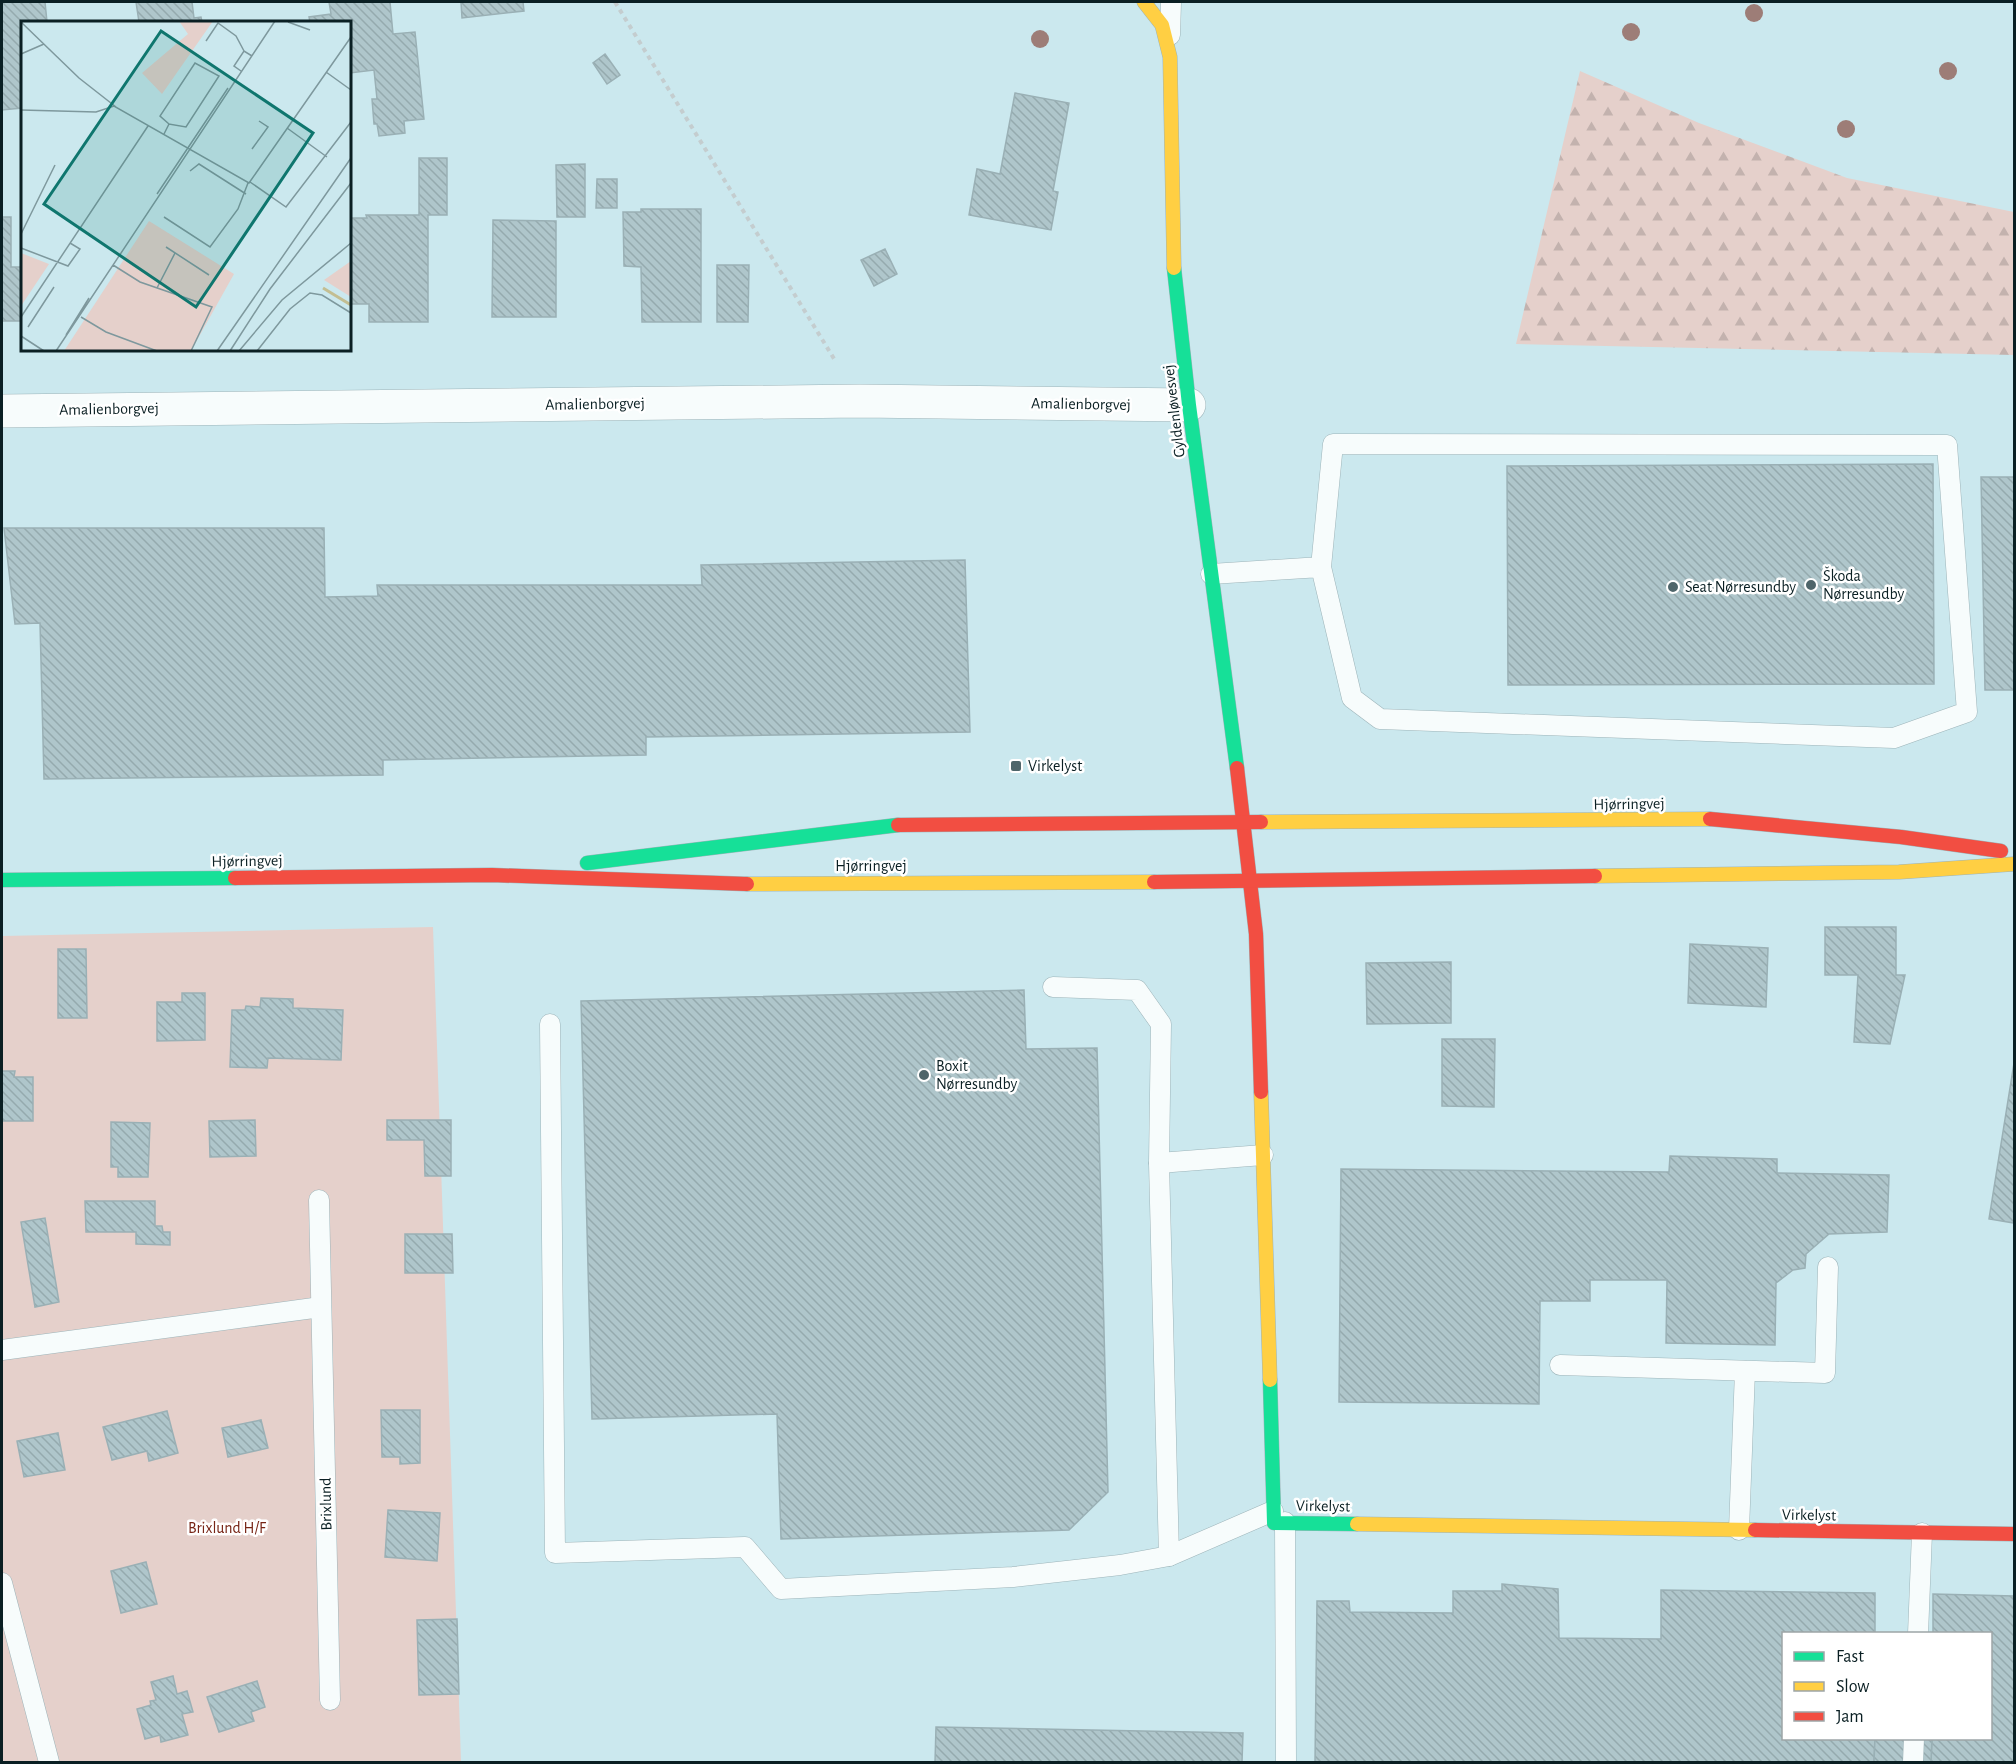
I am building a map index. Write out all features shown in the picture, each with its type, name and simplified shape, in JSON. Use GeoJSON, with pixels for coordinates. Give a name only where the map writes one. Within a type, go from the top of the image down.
{"type":"FeatureCollection","features":[{"type":"Feature","properties":{"kind":"main road","name":"Gyldenløvesvej"},"geometry":{"type":"LineString","coordinates":[[1144,2],[1162,25],[1170,57],[1174,266],[1189,405],[1243,821]]}},
{"type":"Feature","properties":{"kind":"main road","name":"Hjørringvej"},"geometry":{"type":"LineString","coordinates":[[492,875],[888,825],[1708,819],[1901,837],[2014,853]]}},
{"type":"Feature","properties":{"kind":"main road"},"geometry":{"type":"LineString","coordinates":[[1243,821],[1250,881]]}},
{"type":"Feature","properties":{"kind":"main road","name":"Hjørringvej"},"geometry":{"type":"LineString","coordinates":[[2,880],[492,875],[712,884],[1250,881],[1887,872],[2014,864]]}},
{"type":"Feature","properties":{"kind":"main road","name":"Virkelyst"},"geometry":{"type":"LineString","coordinates":[[1250,881],[1256,934],[1279,1516],[1739,1530],[2014,1534]]}},
{"type":"Feature","properties":{"kind":"street","name":"Amalienborgvej"},"geometry":{"type":"LineString","coordinates":[[2,411],[860,401],[1189,405]]}},
{"type":"Feature","properties":{"kind":"lane"},"geometry":{"type":"LineString","coordinates":[[1170,57],[1171,2]]}},
{"type":"Feature","properties":{"kind":"lane"},"geometry":{"type":"LineString","coordinates":[[1333,444],[1947,445],[1967,712],[1894,738],[1380,718],[1352,698],[1321,567],[1333,444]]}},
{"type":"Feature","properties":{"kind":"lane"},"geometry":{"type":"LineString","coordinates":[[1211,574],[1321,567]]}},
{"type":"Feature","properties":{"kind":"lane"},"geometry":{"type":"LineString","coordinates":[[1053,987],[1137,990],[1161,1024],[1159,1162],[1169,1556]]}},
{"type":"Feature","properties":{"kind":"lane"},"geometry":{"type":"LineString","coordinates":[[550,1024],[555,1553],[745,1547],[781,1589],[1013,1577],[1120,1565],[1169,1556],[1279,1516],[1286,1762]]}},
{"type":"Feature","properties":{"kind":"lane"},"geometry":{"type":"LineString","coordinates":[[1159,1162],[1263,1155]]}},
{"type":"Feature","properties":{"kind":"lane","name":"Brixlund"},"geometry":{"type":"LineString","coordinates":[[319,1200],[330,1700]]}},
{"type":"Feature","properties":{"kind":"lane"},"geometry":{"type":"LineString","coordinates":[[1560,1365],[1826,1373],[1828,1267]]}},
{"type":"Feature","properties":{"kind":"lane"},"geometry":{"type":"LineString","coordinates":[[2,1350],[321,1307]]}},
{"type":"Feature","properties":{"kind":"lane"},"geometry":{"type":"LineString","coordinates":[[1739,1530],[1745,1371]]}},
{"type":"Feature","properties":{"kind":"lane"},"geometry":{"type":"LineString","coordinates":[[1918,1632],[1922,1533]]}},
{"type":"Feature","properties":{"kind":"lane"},"geometry":{"type":"LineString","coordinates":[[2,1583],[49,1762]]}},
{"type":"Feature","properties":{"kind":"lane"},"geometry":{"type":"LineString","coordinates":[[1913,1762],[1914,1740]]}},
{"type":"Feature","properties":{"kind":"path"},"geometry":{"type":"LineString","coordinates":[[615,2],[860,401]]}},
{"type":"Feature","properties":{"kind":"green space"},"geometry":{"type":"Polygon","coordinates":[[[1580,71],[1699,123],[1847,178],[2014,212],[2014,355],[1516,344],[1580,71]]]}},
{"type":"Feature","properties":{"kind":"green space","name":"Brixlund H/F"},"geometry":{"type":"Polygon","coordinates":[[[433,927],[461,1762],[2,1762],[2,936],[433,927]]]}},
{"type":"Feature","properties":{"kind":"building"},"geometry":{"type":"Polygon","coordinates":[[[2,2],[45,2],[47,21],[21,21],[21,108],[2,110],[2,2]]]}},
{"type":"Feature","properties":{"kind":"building"},"geometry":{"type":"Polygon","coordinates":[[[136,2],[192,2],[194,18],[201,17],[202,21],[139,21],[136,2]]]}},
{"type":"Feature","properties":{"kind":"building"},"geometry":{"type":"Polygon","coordinates":[[[329,2],[390,2],[393,34],[415,32],[424,119],[404,121],[405,133],[379,136],[377,124],[374,124],[372,99],[377,99],[374,70],[351,73],[351,21],[310,21],[309,17],[331,14],[329,2]]]}},
{"type":"Feature","properties":{"kind":"building"},"geometry":{"type":"Polygon","coordinates":[[[461,2],[523,2],[524,11],[462,18],[461,2]]]}},
{"type":"Feature","properties":{"kind":"building"},"geometry":{"type":"Polygon","coordinates":[[[605,54],[620,75],[607,84],[593,63],[605,54]]]}},
{"type":"Feature","properties":{"kind":"building"},"geometry":{"type":"Polygon","coordinates":[[[1015,93],[1069,103],[1053,191],[1058,192],[1051,230],[969,215],[977,169],[1000,174],[1015,93]]]}},
{"type":"Feature","properties":{"kind":"building"},"geometry":{"type":"Polygon","coordinates":[[[419,158],[447,158],[447,215],[428,215],[428,322],[369,322],[369,304],[351,304],[351,218],[367,218],[366,215],[419,215],[419,158]]]}},
{"type":"Feature","properties":{"kind":"building"},"geometry":{"type":"Polygon","coordinates":[[[585,164],[585,217],[557,217],[556,165],[585,164]]]}},
{"type":"Feature","properties":{"kind":"building"},"geometry":{"type":"Polygon","coordinates":[[[597,179],[617,179],[617,208],[596,208],[597,179]]]}},
{"type":"Feature","properties":{"kind":"building"},"geometry":{"type":"Polygon","coordinates":[[[641,209],[701,209],[701,322],[642,322],[641,267],[624,266],[623,212],[641,212],[641,209]]]}},
{"type":"Feature","properties":{"kind":"building"},"geometry":{"type":"Polygon","coordinates":[[[2,217],[11,217],[11,267],[21,267],[21,321],[2,321],[2,217]]]}},
{"type":"Feature","properties":{"kind":"building"},"geometry":{"type":"Polygon","coordinates":[[[493,220],[556,221],[556,317],[492,317],[493,220]]]}},
{"type":"Feature","properties":{"kind":"building"},"geometry":{"type":"Polygon","coordinates":[[[885,249],[897,274],[874,286],[861,260],[885,249]]]}},
{"type":"Feature","properties":{"kind":"building"},"geometry":{"type":"Polygon","coordinates":[[[717,265],[749,265],[748,322],[717,322],[717,265]]]}},
{"type":"Feature","properties":{"kind":"building"},"geometry":{"type":"Polygon","coordinates":[[[1933,464],[1934,684],[1508,685],[1507,466],[1933,464]]]}},
{"type":"Feature","properties":{"kind":"building"},"geometry":{"type":"Polygon","coordinates":[[[1981,477],[2014,477],[2014,690],[1985,690],[1981,477]]]}},
{"type":"Feature","properties":{"kind":"building"},"geometry":{"type":"Polygon","coordinates":[[[4,528],[324,528],[325,597],[378,596],[377,585],[702,585],[701,565],[965,560],[970,732],[646,737],[646,755],[383,760],[383,775],[44,779],[40,623],[15,624],[4,528]]]}},
{"type":"Feature","properties":{"kind":"building"},"geometry":{"type":"Polygon","coordinates":[[[1825,927],[1896,927],[1896,975],[1905,975],[1890,1044],[1854,1042],[1858,975],[1825,975],[1825,927]]]}},
{"type":"Feature","properties":{"kind":"building"},"geometry":{"type":"Polygon","coordinates":[[[1690,944],[1768,948],[1766,1007],[1688,1003],[1690,944]]]}},
{"type":"Feature","properties":{"kind":"building"},"geometry":{"type":"Polygon","coordinates":[[[58,949],[86,949],[87,1018],[58,1018],[58,949]]]}},
{"type":"Feature","properties":{"kind":"building"},"geometry":{"type":"Polygon","coordinates":[[[1451,962],[1451,1023],[1367,1024],[1366,963],[1451,962]]]}},
{"type":"Feature","properties":{"kind":"building"},"geometry":{"type":"Polygon","coordinates":[[[1024,990],[1026,1049],[1097,1048],[1108,1492],[1069,1530],[781,1539],[777,1414],[592,1419],[581,1001],[1024,990]]]}},
{"type":"Feature","properties":{"kind":"building"},"geometry":{"type":"Polygon","coordinates":[[[182,993],[205,993],[205,1040],[157,1041],[157,1002],[182,1002],[182,993]]]}},
{"type":"Feature","properties":{"kind":"building"},"geometry":{"type":"Polygon","coordinates":[[[261,998],[293,999],[293,1008],[343,1010],[341,1060],[268,1058],[267,1068],[230,1067],[232,1010],[245,1010],[246,1006],[260,1007],[261,998]]]}},
{"type":"Feature","properties":{"kind":"building"},"geometry":{"type":"Polygon","coordinates":[[[1442,1039],[1495,1039],[1494,1107],[1442,1106],[1442,1039]]]}},
{"type":"Feature","properties":{"kind":"building"},"geometry":{"type":"Polygon","coordinates":[[[2014,1063],[2014,1223],[1989,1219],[2014,1063]]]}},
{"type":"Feature","properties":{"kind":"building"},"geometry":{"type":"Polygon","coordinates":[[[2,1071],[15,1071],[14,1077],[33,1077],[33,1121],[2,1121],[2,1071]]]}},
{"type":"Feature","properties":{"kind":"building"},"geometry":{"type":"Polygon","coordinates":[[[255,1120],[256,1156],[210,1157],[209,1121],[255,1120]]]}},
{"type":"Feature","properties":{"kind":"building"},"geometry":{"type":"Polygon","coordinates":[[[387,1120],[451,1120],[451,1176],[425,1176],[424,1140],[387,1140],[387,1120]]]}},
{"type":"Feature","properties":{"kind":"building"},"geometry":{"type":"Polygon","coordinates":[[[111,1122],[150,1123],[148,1177],[118,1177],[118,1167],[111,1167],[111,1122]]]}},
{"type":"Feature","properties":{"kind":"building"},"geometry":{"type":"Polygon","coordinates":[[[1670,1156],[1777,1159],[1777,1173],[1889,1175],[1887,1232],[1829,1234],[1806,1254],[1805,1268],[1793,1270],[1776,1283],[1775,1345],[1666,1343],[1667,1280],[1590,1280],[1590,1301],[1540,1301],[1539,1404],[1339,1402],[1341,1169],[1669,1172],[1670,1156]]]}},
{"type":"Feature","properties":{"kind":"building"},"geometry":{"type":"Polygon","coordinates":[[[85,1201],[155,1201],[155,1226],[162,1226],[163,1232],[170,1232],[170,1245],[136,1244],[136,1232],[86,1232],[85,1201]]]}},
{"type":"Feature","properties":{"kind":"building"},"geometry":{"type":"Polygon","coordinates":[[[45,1218],[59,1302],[35,1307],[21,1222],[45,1218]]]}},
{"type":"Feature","properties":{"kind":"building"},"geometry":{"type":"Polygon","coordinates":[[[405,1234],[452,1234],[453,1273],[405,1273],[405,1234]]]}},
{"type":"Feature","properties":{"kind":"building"},"geometry":{"type":"Polygon","coordinates":[[[381,1410],[420,1410],[420,1463],[400,1464],[400,1457],[382,1457],[381,1410]]]}},
{"type":"Feature","properties":{"kind":"building"},"geometry":{"type":"Polygon","coordinates":[[[167,1411],[178,1453],[149,1461],[147,1451],[112,1460],[103,1427],[167,1411]]]}},
{"type":"Feature","properties":{"kind":"building"},"geometry":{"type":"Polygon","coordinates":[[[261,1420],[268,1448],[228,1457],[222,1428],[261,1420]]]}},
{"type":"Feature","properties":{"kind":"building"},"geometry":{"type":"Polygon","coordinates":[[[58,1433],[65,1470],[24,1477],[17,1441],[58,1433]]]}},
{"type":"Feature","properties":{"kind":"building"},"geometry":{"type":"Polygon","coordinates":[[[388,1510],[440,1513],[437,1561],[385,1557],[388,1510]]]}},
{"type":"Feature","properties":{"kind":"building"},"geometry":{"type":"Polygon","coordinates":[[[146,1562],[157,1604],[121,1613],[111,1571],[146,1562]]]}},
{"type":"Feature","properties":{"kind":"building"},"geometry":{"type":"Polygon","coordinates":[[[1502,1584],[1558,1589],[1559,1638],[1661,1639],[1661,1590],[1875,1593],[1875,1632],[1782,1632],[1782,1740],[1875,1740],[1874,1762],[1315,1762],[1317,1601],[1349,1601],[1350,1612],[1453,1613],[1453,1591],[1502,1591],[1502,1584]]]}},
{"type":"Feature","properties":{"kind":"building"},"geometry":{"type":"Polygon","coordinates":[[[1933,1594],[2014,1596],[2014,1762],[1931,1762],[1932,1740],[1992,1740],[1992,1632],[1933,1632],[1933,1594]]]}},
{"type":"Feature","properties":{"kind":"building"},"geometry":{"type":"Polygon","coordinates":[[[457,1619],[459,1694],[419,1695],[417,1620],[457,1619]]]}},
{"type":"Feature","properties":{"kind":"building"},"geometry":{"type":"Polygon","coordinates":[[[173,1676],[177,1694],[187,1691],[193,1712],[182,1714],[188,1735],[161,1742],[160,1735],[145,1739],[137,1709],[151,1705],[150,1701],[156,1700],[151,1682],[173,1676]]]}},
{"type":"Feature","properties":{"kind":"building"},"geometry":{"type":"Polygon","coordinates":[[[257,1681],[265,1707],[251,1712],[254,1721],[219,1732],[207,1697],[257,1681]]]}},
{"type":"Feature","properties":{"kind":"building"},"geometry":{"type":"Polygon","coordinates":[[[936,1727],[1243,1733],[1242,1762],[935,1762],[936,1727]]]}},
{"type":"Feature","properties":{"kind":"building"},"geometry":{"type":"Polygon","coordinates":[[[1875,1740],[1932,1740],[1931,1762],[1874,1762],[1875,1740]]]}},
{"type":"Feature","properties":{"kind":"traffic: fast"},"geometry":{"type":"LineString","coordinates":[[1174,268],[1189,405],[1237,768]]}},
{"type":"Feature","properties":{"kind":"traffic: fast"},"geometry":{"type":"LineString","coordinates":[[587,863],[898,825]]}},
{"type":"Feature","properties":{"kind":"traffic: fast"},"geometry":{"type":"LineString","coordinates":[[2,880],[235,878]]}},
{"type":"Feature","properties":{"kind":"traffic: fast"},"geometry":{"type":"LineString","coordinates":[[1270,1380],[1274,1523],[1357,1524]]}},
{"type":"Feature","properties":{"kind":"traffic: slow"},"geometry":{"type":"LineString","coordinates":[[1144,2],[1162,25],[1170,57],[1174,268]]}},
{"type":"Feature","properties":{"kind":"traffic: slow"},"geometry":{"type":"LineString","coordinates":[[1261,822],[1710,819]]}},
{"type":"Feature","properties":{"kind":"traffic: slow"},"geometry":{"type":"LineString","coordinates":[[1595,876],[1899,872],[2014,864]]}},
{"type":"Feature","properties":{"kind":"traffic: slow"},"geometry":{"type":"LineString","coordinates":[[747,884],[1154,882]]}},
{"type":"Feature","properties":{"kind":"traffic: slow"},"geometry":{"type":"LineString","coordinates":[[1261,1092],[1270,1380]]}},
{"type":"Feature","properties":{"kind":"traffic: slow"},"geometry":{"type":"LineString","coordinates":[[1357,1524],[1755,1530]]}},
{"type":"Feature","properties":{"kind":"traffic: jam"},"geometry":{"type":"LineString","coordinates":[[1237,768],[1256,934],[1261,1092]]}},
{"type":"Feature","properties":{"kind":"traffic: jam"},"geometry":{"type":"LineString","coordinates":[[1710,819],[1901,837],[2001,851]]}},
{"type":"Feature","properties":{"kind":"traffic: jam"},"geometry":{"type":"LineString","coordinates":[[898,825],[1261,822]]}},
{"type":"Feature","properties":{"kind":"traffic: jam"},"geometry":{"type":"LineString","coordinates":[[235,878],[492,875],[747,884]]}},
{"type":"Feature","properties":{"kind":"traffic: jam"},"geometry":{"type":"LineString","coordinates":[[1154,882],[1595,876]]}},
{"type":"Feature","properties":{"kind":"traffic: jam"},"geometry":{"type":"LineString","coordinates":[[1755,1530],[2014,1534]]}},
{"type":"Feature","properties":{"kind":"place","name":"Škoda Nørresundby"},"geometry":{"type":"Point","coordinates":[1811,585]}},
{"type":"Feature","properties":{"kind":"place","name":"Seat Nørresundby"},"geometry":{"type":"Point","coordinates":[1673,587]}},
{"type":"Feature","properties":{"kind":"place","name":"Virkelyst"},"geometry":{"type":"Point","coordinates":[1016,766]}},
{"type":"Feature","properties":{"kind":"place","name":"Boxit Nørresundby"},"geometry":{"type":"Point","coordinates":[924,1075]}}]}
